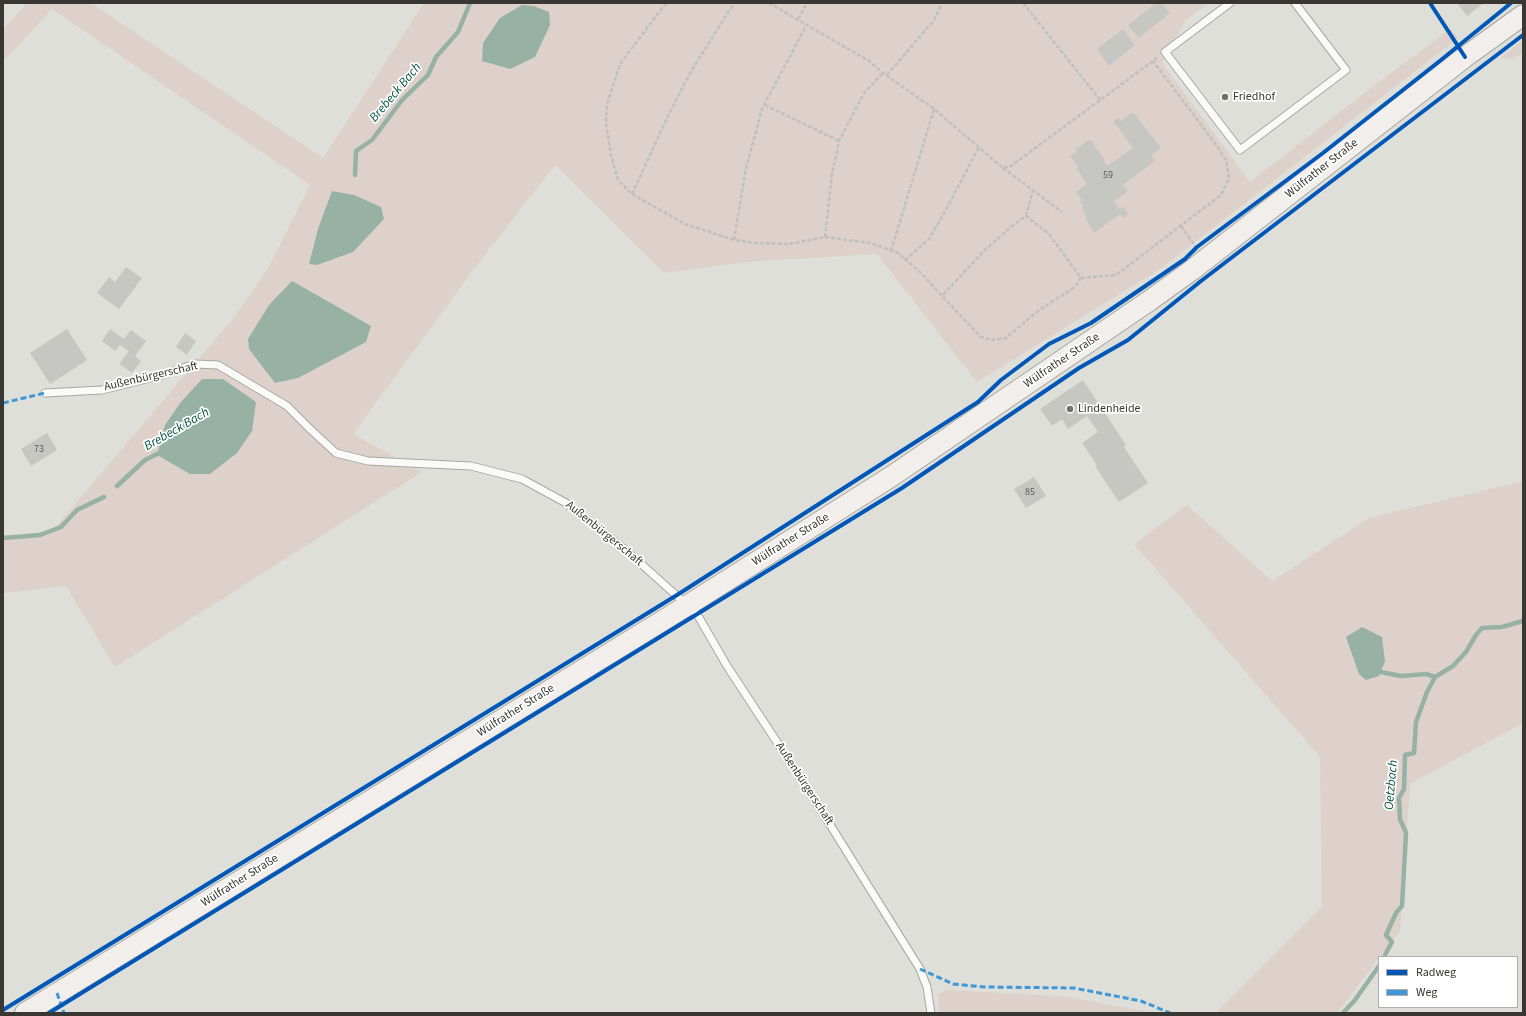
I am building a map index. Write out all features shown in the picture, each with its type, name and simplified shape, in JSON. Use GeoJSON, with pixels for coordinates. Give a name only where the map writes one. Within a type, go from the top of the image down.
{"type":"FeatureCollection","features":[{"type":"Feature","properties":{"kind":"main road","name":"Wülfrather Straße"},"geometry":{"type":"LineString","coordinates":[[25,1013],[688,605],[892,476],[1149,301],[1192,270],[1465,57],[1523,15]]}},
{"type":"Feature","properties":{"kind":"lane"},"geometry":{"type":"LineString","coordinates":[[1230,3],[1165,52],[1240,150],[1346,70],[1295,3]]}},
{"type":"Feature","properties":{"kind":"lane","name":"Außenbürgerschaft"},"geometry":{"type":"LineString","coordinates":[[44,393],[102,390],[162,375],[195,364],[218,365],[287,406],[336,453],[368,461],[471,466],[522,479],[566,503],[628,552],[697,614],[727,666],[813,798],[920,969],[927,987],[931,1013]]}},
{"type":"Feature","properties":{"kind":"path"},"geometry":{"type":"LineString","coordinates":[[666,3],[620,64],[607,104],[606,123],[611,155],[618,180],[632,194],[685,224],[734,240],[756,243],[789,244],[825,237],[870,243],[891,251],[898,254],[921,273],[981,337],[992,340],[1006,338],[1039,310],[1075,287],[1081,278]]}},
{"type":"Feature","properties":{"kind":"path"},"geometry":{"type":"LineString","coordinates":[[632,194],[668,116],[690,73],[734,3]]}},
{"type":"Feature","properties":{"kind":"path"},"geometry":{"type":"LineString","coordinates":[[769,3],[869,61],[887,76],[934,109],[1003,168],[1062,212]]}},
{"type":"Feature","properties":{"kind":"path"},"geometry":{"type":"LineString","coordinates":[[798,19],[807,3]]}},
{"type":"Feature","properties":{"kind":"path"},"geometry":{"type":"LineString","coordinates":[[887,76],[934,20],[942,3]]}},
{"type":"Feature","properties":{"kind":"path"},"geometry":{"type":"LineString","coordinates":[[1023,3],[1100,101]]}},
{"type":"Feature","properties":{"kind":"path"},"geometry":{"type":"LineString","coordinates":[[734,240],[746,168],[765,105],[807,24]]}},
{"type":"Feature","properties":{"kind":"path"},"geometry":{"type":"LineString","coordinates":[[1003,168],[1011,166],[1165,52]]}},
{"type":"Feature","properties":{"kind":"path"},"geometry":{"type":"LineString","coordinates":[[1081,278],[1116,275],[1221,195],[1229,178],[1226,160],[1217,146],[1153,61]]}},
{"type":"Feature","properties":{"kind":"path"},"geometry":{"type":"LineString","coordinates":[[825,237],[832,174],[839,141],[864,94],[883,73]]}},
{"type":"Feature","properties":{"kind":"path"},"geometry":{"type":"LineString","coordinates":[[765,105],[839,141]]}},
{"type":"Feature","properties":{"kind":"path"},"geometry":{"type":"LineString","coordinates":[[891,251],[934,109]]}},
{"type":"Feature","properties":{"kind":"path"},"geometry":{"type":"LineString","coordinates":[[905,260],[929,239],[979,147]]}},
{"type":"Feature","properties":{"kind":"path"},"geometry":{"type":"LineString","coordinates":[[942,296],[982,253],[1012,226],[1026,216],[1033,190]]}},
{"type":"Feature","properties":{"kind":"path"},"geometry":{"type":"LineString","coordinates":[[1026,216],[1049,234],[1081,278]]}},
{"type":"Feature","properties":{"kind":"path"},"geometry":{"type":"LineString","coordinates":[[1181,226],[1196,247]]}},
{"type":"Feature","properties":{"kind":"shaded area"},"geometry":{"type":"Polygon","coordinates":[[[27,3],[91,3],[323,158],[424,3],[1209,3],[1186,20],[1162,63],[1250,182],[1372,87],[1450,29],[1458,38],[1160,269],[977,382],[877,254],[747,262],[664,273],[555,165],[474,269],[353,434],[422,472],[115,667],[66,586],[3,593],[3,541],[52,531],[232,320],[268,268],[310,185],[52,9],[3,62],[3,29],[27,3]]]}},
{"type":"Feature","properties":{"kind":"shaded area"},"geometry":{"type":"Polygon","coordinates":[[[1523,40],[1523,54],[1509,59],[1501,58],[1523,40]]]}},
{"type":"Feature","properties":{"kind":"shaded area"},"geometry":{"type":"Polygon","coordinates":[[[1523,481],[1523,723],[1410,784],[1400,931],[1381,956],[1378,956],[1378,960],[1337,1013],[1216,1013],[1322,907],[1320,757],[1134,544],[1187,505],[1272,581],[1369,518],[1523,481]]]}},
{"type":"Feature","properties":{"kind":"shaded area"},"geometry":{"type":"Polygon","coordinates":[[[946,990],[1064,996],[1154,1013],[939,1013],[938,994],[946,990]]]}},
{"type":"Feature","properties":{"kind":"water"},"geometry":{"type":"Polygon","coordinates":[[[522,5],[534,6],[549,12],[550,25],[535,57],[510,69],[482,61],[483,43],[500,18],[522,5]]]}},
{"type":"Feature","properties":{"kind":"water"},"geometry":{"type":"Polygon","coordinates":[[[332,191],[354,195],[381,207],[384,219],[353,252],[317,265],[309,264],[318,229],[332,191]]]}},
{"type":"Feature","properties":{"kind":"water"},"geometry":{"type":"Polygon","coordinates":[[[292,281],[371,326],[366,342],[298,378],[275,383],[249,349],[248,339],[269,305],[292,281]]]}},
{"type":"Feature","properties":{"kind":"water"},"geometry":{"type":"Polygon","coordinates":[[[202,379],[223,379],[256,402],[252,431],[237,453],[210,474],[190,474],[157,455],[165,425],[181,402],[202,379]]]}},
{"type":"Feature","properties":{"kind":"water"},"geometry":{"type":"Polygon","coordinates":[[[1362,627],[1382,637],[1385,661],[1379,676],[1366,680],[1359,674],[1346,637],[1362,627]]]}},
{"type":"Feature","properties":{"kind":"building"},"geometry":{"type":"Polygon","coordinates":[[[1156,3],[1161,3],[1170,13],[1139,38],[1128,25],[1156,3]]]}},
{"type":"Feature","properties":{"kind":"building"},"geometry":{"type":"Polygon","coordinates":[[[1457,3],[1484,3],[1467,16],[1457,3]]]}},
{"type":"Feature","properties":{"kind":"building"},"geometry":{"type":"Polygon","coordinates":[[[1123,29],[1135,45],[1109,66],[1097,49],[1123,29]]]}},
{"type":"Feature","properties":{"kind":"building"},"geometry":{"type":"Polygon","coordinates":[[[1133,112],[1161,148],[1151,155],[1155,161],[1123,185],[1128,191],[1114,201],[1120,209],[1123,207],[1128,214],[1123,218],[1120,214],[1094,233],[1085,218],[1087,217],[1082,211],[1084,210],[1080,201],[1082,200],[1076,192],[1087,184],[1070,156],[1077,152],[1075,150],[1090,139],[1105,160],[1104,161],[1107,166],[1133,148],[1113,121],[1119,118],[1121,121],[1133,112]]]}},
{"type":"Feature","properties":{"kind":"building"},"geometry":{"type":"Polygon","coordinates":[[[126,267],[142,278],[119,309],[97,293],[109,277],[115,282],[126,267]]]}},
{"type":"Feature","properties":{"kind":"building"},"geometry":{"type":"Polygon","coordinates":[[[67,329],[87,360],[50,384],[30,353],[67,329]]]}},
{"type":"Feature","properties":{"kind":"building"},"geometry":{"type":"Polygon","coordinates":[[[110,329],[124,339],[131,330],[146,341],[135,356],[141,361],[132,373],[119,364],[129,351],[120,345],[115,351],[102,341],[110,329]]]}},
{"type":"Feature","properties":{"kind":"building"},"geometry":{"type":"Polygon","coordinates":[[[185,333],[196,341],[187,355],[176,347],[185,333]]]}},
{"type":"Feature","properties":{"kind":"building"},"geometry":{"type":"Polygon","coordinates":[[[1083,380],[1126,445],[1124,447],[1148,483],[1119,502],[1095,466],[1097,465],[1082,443],[1098,432],[1087,416],[1068,429],[1062,419],[1052,426],[1040,409],[1083,380]]]}},
{"type":"Feature","properties":{"kind":"building"},"geometry":{"type":"Polygon","coordinates":[[[47,433],[57,450],[31,466],[21,449],[47,433]]]}},
{"type":"Feature","properties":{"kind":"building"},"geometry":{"type":"Polygon","coordinates":[[[1034,477],[1046,496],[1026,508],[1014,489],[1034,477]]]}},
{"type":"Feature","properties":{"kind":"waterway","name":"Brebeck Bach"},"geometry":{"type":"LineString","coordinates":[[355,175],[356,151],[372,140],[402,100],[428,75],[436,57],[458,32],[470,3]]}},
{"type":"Feature","properties":{"kind":"waterway","name":"Brebeck Bach"},"geometry":{"type":"LineString","coordinates":[[117,486],[145,460],[161,452]]}},
{"type":"Feature","properties":{"kind":"waterway","name":"Brebeck Bach"},"geometry":{"type":"LineString","coordinates":[[3,538],[40,535],[61,527],[77,510],[104,497]]}},
{"type":"Feature","properties":{"kind":"waterway","name":"Oetzbach"},"geometry":{"type":"LineString","coordinates":[[1385,956],[1392,942],[1386,935],[1396,913],[1402,906],[1406,833],[1400,819],[1399,798],[1404,789],[1405,755],[1414,753],[1416,722],[1427,692],[1435,677],[1453,666],[1466,652],[1482,628],[1502,627],[1523,621]]}},
{"type":"Feature","properties":{"kind":"waterway"},"geometry":{"type":"LineString","coordinates":[[1381,672],[1401,676],[1426,674],[1435,677]]}},
{"type":"Feature","properties":{"kind":"waterway","name":"Oetzbach"},"geometry":{"type":"LineString","coordinates":[[1343,1013],[1355,1000],[1378,967]]}},
{"type":"Feature","properties":{"kind":"marked path"},"geometry":{"type":"LineString","coordinates":[[3,403],[45,393]]}},
{"type":"Feature","properties":{"kind":"marked path"},"geometry":{"type":"LineString","coordinates":[[920,969],[953,984],[984,987],[1074,988],[1141,1001],[1170,1013]]}},
{"type":"Feature","properties":{"kind":"marked path"},"geometry":{"type":"LineString","coordinates":[[57,993],[64,1013]]}},
{"type":"Feature","properties":{"kind":"cycle path"},"geometry":{"type":"LineString","coordinates":[[1430,3],[1465,57]]}},
{"type":"Feature","properties":{"kind":"cycle path"},"geometry":{"type":"LineString","coordinates":[[3,1010],[677,595],[978,402],[1001,380],[1049,344],[1091,323],[1185,259],[1197,247],[1323,153],[1511,3]]}},
{"type":"Feature","properties":{"kind":"cycle path"},"geometry":{"type":"LineString","coordinates":[[49,1013],[902,488],[1079,368],[1128,340],[1201,281],[1523,35]]}},
{"type":"Feature","properties":{"kind":"place","name":"Friedhof"},"geometry":{"type":"Point","coordinates":[1225,97]}},
{"type":"Feature","properties":{"kind":"place","name":"Lindenheide"},"geometry":{"type":"Point","coordinates":[1070,409]}}]}
